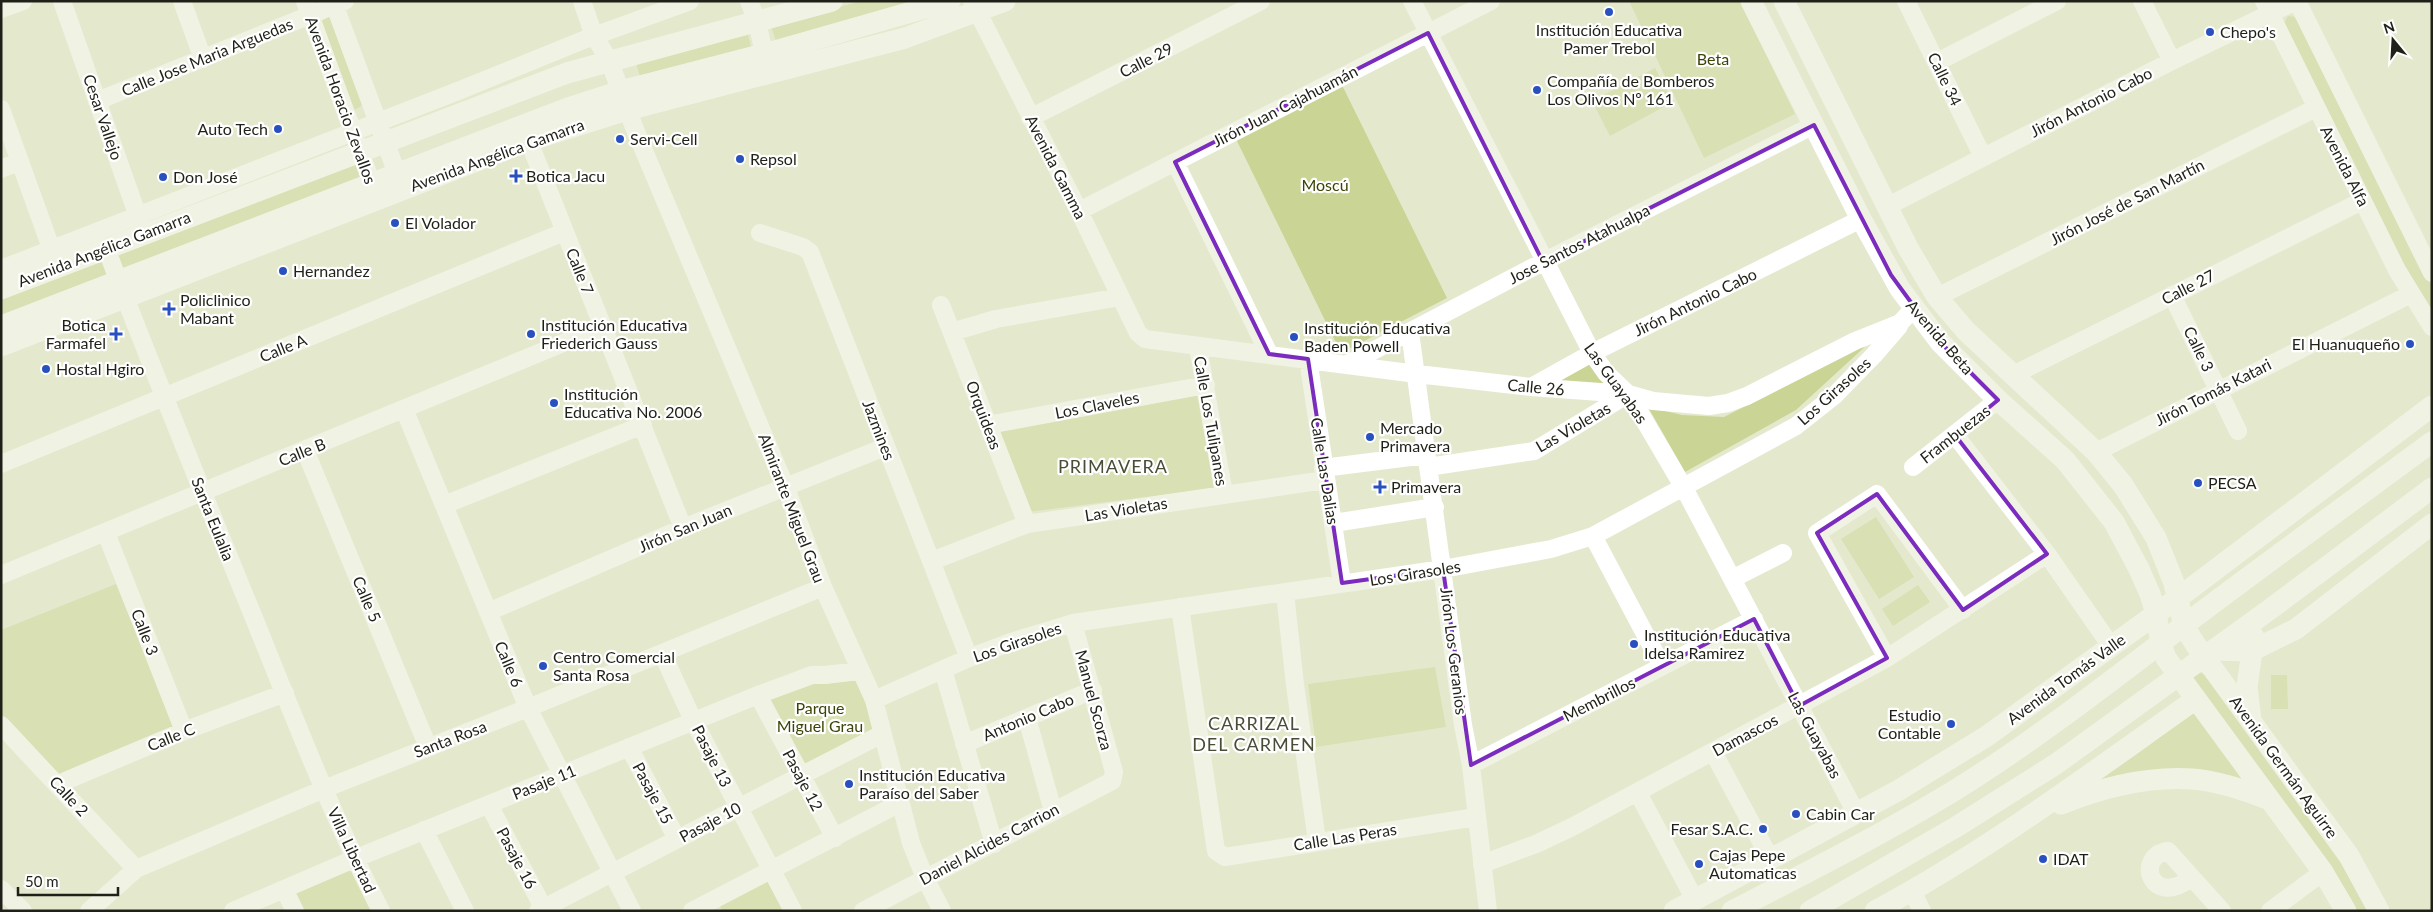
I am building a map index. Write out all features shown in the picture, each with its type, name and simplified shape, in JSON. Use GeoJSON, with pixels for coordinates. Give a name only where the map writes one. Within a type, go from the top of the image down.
{"type":"FeatureCollection","features":[{"type":"Feature","properties":{"kind":"main road","name":"Avenida Angélica Gamarra"},"geometry":{"type":"LineString","coordinates":[[1,289],[55,258],[106,248],[141,224],[381,132],[532,86],[609,60],[832,1]]}},
{"type":"Feature","properties":{"kind":"main road","name":"Avenida Angélica Gamarra"},"geometry":{"type":"LineString","coordinates":[[767,64],[950,1]]}},
{"type":"Feature","properties":{"kind":"main road","name":"Avenida Angélica Gamarra"},"geometry":{"type":"LineString","coordinates":[[1,346],[122,289],[525,133],[624,100],[767,64],[905,38],[974,7],[1005,1]]}},
{"type":"Feature","properties":{"kind":"main road","name":"Avenida Beta"},"geometry":{"type":"LineString","coordinates":[[1784,1],[1908,248],[1937,297],[1952,316],[2096,452],[2136,504],[2156,538],[2167,563],[2178,598],[2184,626]]}},
{"type":"Feature","properties":{"kind":"main road","name":"Avenida Beta"},"geometry":{"type":"LineString","coordinates":[[1753,2],[1861,219],[1891,275],[1907,316],[1940,342],[1998,400],[2065,460],[2114,522],[2139,569],[2156,613],[2161,644]]}},
{"type":"Feature","properties":{"kind":"main road","name":"Avenida Angélica Gamarra"},"geometry":{"type":"LineString","coordinates":[[1,326],[122,289]]}},
{"type":"Feature","properties":{"kind":"main road","name":"Avenida Tomás Valle"},"geometry":{"type":"LineString","coordinates":[[1674,911],[1900,790],[1987,736],[2178,598],[2432,406]]}},
{"type":"Feature","properties":{"kind":"main road","name":"Avenida Tomás Valle"},"geometry":{"type":"LineString","coordinates":[[1732,911],[1797,878],[1950,793],[2070,713],[2432,442]]}},
{"type":"Feature","properties":{"kind":"main road"},"geometry":{"type":"LineString","coordinates":[[1810,911],[1907,856],[2024,785],[2269,610],[2432,488]]}},
{"type":"Feature","properties":{"kind":"main road"},"geometry":{"type":"LineString","coordinates":[[2208,653],[2251,650],[2296,629],[2426,529],[2401,511]]}},
{"type":"Feature","properties":{"kind":"main road"},"geometry":{"type":"LineString","coordinates":[[2252,724],[2247,687],[2251,650],[2256,633],[2269,610]]}},
{"type":"Feature","properties":{"kind":"main road","name":"Avenida Germán Aguirre"},"geometry":{"type":"LineString","coordinates":[[2184,626],[2208,653],[2252,724],[2349,856],[2379,911]]}},
{"type":"Feature","properties":{"kind":"main road","name":"Avenida Germán Aguirre"},"geometry":{"type":"LineString","coordinates":[[2161,644],[2178,675],[2323,872],[2346,911]]}},
{"type":"Feature","properties":{"kind":"main road"},"geometry":{"type":"LineString","coordinates":[[1875,911],[1912,891],[2031,817],[2196,699]]}},
{"type":"Feature","properties":{"kind":"main road"},"geometry":{"type":"LineString","coordinates":[[2031,817],[2067,802],[2127,784],[2178,779],[2237,788],[2270,800]]}},
{"type":"Feature","properties":{"kind":"street"},"geometry":{"type":"LineString","coordinates":[[1,9],[23,1]]}},
{"type":"Feature","properties":{"kind":"street","name":"Cesar Vallejo"},"geometry":{"type":"LineString","coordinates":[[62,1],[141,224]]}},
{"type":"Feature","properties":{"kind":"street"},"geometry":{"type":"LineString","coordinates":[[182,1],[203,59]]}},
{"type":"Feature","properties":{"kind":"street","name":"Almirante Miguel Grau"},"geometry":{"type":"LineString","coordinates":[[582,1],[594,36],[609,60],[785,486],[823,587],[859,671],[874,700],[911,843],[925,878],[942,911]]}},
{"type":"Feature","properties":{"kind":"street","name":"Avenida Angélica Gamarra"},"geometry":{"type":"LineString","coordinates":[[381,132],[594,36],[690,1]]}},
{"type":"Feature","properties":{"kind":"street"},"geometry":{"type":"LineString","coordinates":[[749,1],[757,22],[767,64]]}},
{"type":"Feature","properties":{"kind":"street","name":"Calle 29"},"geometry":{"type":"LineString","coordinates":[[1030,118],[1261,1]]}},
{"type":"Feature","properties":{"kind":"street","name":"Las Guayabas"},"geometry":{"type":"LineString","coordinates":[[1412,1],[1543,262],[1592,354],[1606,373],[1628,394],[1684,488],[1856,813]]}},
{"type":"Feature","properties":{"kind":"street","name":"Jirón Juan Cajahuamán"},"geometry":{"type":"LineString","coordinates":[[1079,211],[1490,1]]}},
{"type":"Feature","properties":{"kind":"street","name":"Calle 34"},"geometry":{"type":"LineString","coordinates":[[1906,1],[1983,157]]}},
{"type":"Feature","properties":{"kind":"street"},"geometry":{"type":"LineString","coordinates":[[1937,62],[2057,1]]}},
{"type":"Feature","properties":{"kind":"street"},"geometry":{"type":"LineString","coordinates":[[2142,1],[2172,61]]}},
{"type":"Feature","properties":{"kind":"street","name":"Jirón Antonio Cabo"},"geometry":{"type":"LineString","coordinates":[[1888,206],[2172,61],[2267,7],[2296,1]]}},
{"type":"Feature","properties":{"kind":"street","name":"Avenida Alfa"},"geometry":{"type":"LineString","coordinates":[[2296,1],[2432,273]]}},
{"type":"Feature","properties":{"kind":"street","name":"Calle Jose Maria Arguedas"},"geometry":{"type":"LineString","coordinates":[[97,101],[203,59],[307,8],[338,3]]}},
{"type":"Feature","properties":{"kind":"street","name":"Avenida Horacio Zevallos"},"geometry":{"type":"LineString","coordinates":[[338,3],[381,132],[400,182]]}},
{"type":"Feature","properties":{"kind":"street","name":"Avenida Gamma"},"geometry":{"type":"LineString","coordinates":[[974,7],[1079,211],[1138,333]]}},
{"type":"Feature","properties":{"kind":"street","name":"Avenida Alfa"},"geometry":{"type":"LineString","coordinates":[[2267,7],[2362,201],[2411,294],[2432,327]]}},
{"type":"Feature","properties":{"kind":"street","name":"Avenida Horacio Zevallos"},"geometry":{"type":"LineString","coordinates":[[307,8],[375,191]]}},
{"type":"Feature","properties":{"kind":"street","name":"Jirón José de San Martín"},"geometry":{"type":"LineString","coordinates":[[1937,297],[2316,108]]}},
{"type":"Feature","properties":{"kind":"street"},"geometry":{"type":"LineString","coordinates":[[1,109],[55,258]]}},
{"type":"Feature","properties":{"kind":"street","name":"Jose Santos Atahualpa"},"geometry":{"type":"LineString","coordinates":[[1346,365],[1543,262],[1814,125]]}},
{"type":"Feature","properties":{"kind":"street","name":"Calle 7"},"geometry":{"type":"LineString","coordinates":[[525,133],[683,528]]}},
{"type":"Feature","properties":{"kind":"street"},"geometry":{"type":"LineString","coordinates":[[1,168],[20,162]]}},
{"type":"Feature","properties":{"kind":"street"},"geometry":{"type":"LineString","coordinates":[[1176,162],[1268,354]]}},
{"type":"Feature","properties":{"kind":"street","name":"Calle 27"},"geometry":{"type":"LineString","coordinates":[[2014,375],[2362,201]]}},
{"type":"Feature","properties":{"kind":"street","name":"Jirón Antonio Cabo"},"geometry":{"type":"LineString","coordinates":[[1531,387],[1592,354],[1861,219]]}},
{"type":"Feature","properties":{"kind":"street","name":"Avenida Angélica Gamarra"},"geometry":{"type":"LineString","coordinates":[[1,269],[55,258],[141,224]]}},
{"type":"Feature","properties":{"kind":"street","name":"Calle A"},"geometry":{"type":"LineString","coordinates":[[1,464],[564,232]]}},
{"type":"Feature","properties":{"kind":"street","name":"Jazmines"},"geometry":{"type":"LineString","coordinates":[[760,233],[802,247],[810,252],[969,658]]}},
{"type":"Feature","properties":{"kind":"street","name":"Santa Eulalia"},"geometry":{"type":"LineString","coordinates":[[106,248],[164,397],[324,788]]}},
{"type":"Feature","properties":{"kind":"street","name":"Jirón Tomás Katari"},"geometry":{"type":"LineString","coordinates":[[2096,452],[2218,389],[2411,294]]}},
{"type":"Feature","properties":{"kind":"street","name":"Calle 3"},"geometry":{"type":"LineString","coordinates":[[2172,295],[2238,431]]}},
{"type":"Feature","properties":{"kind":"street"},"geometry":{"type":"LineString","coordinates":[[952,332],[996,319],[1120,297]]}},
{"type":"Feature","properties":{"kind":"street","name":"Orquideas"},"geometry":{"type":"LineString","coordinates":[[941,305],[1027,524]]}},
{"type":"Feature","properties":{"kind":"street","name":"Calle 26"},"geometry":{"type":"LineString","coordinates":[[1138,333],[1145,339],[1198,347],[1531,387],[1628,394],[1653,401],[1709,406],[1728,403],[1907,316]]}},
{"type":"Feature","properties":{"kind":"street","name":"Los Girasoles"},"geometry":{"type":"LineString","coordinates":[[874,700],[969,658],[1011,642],[1073,623],[1443,569],[1551,549],[1593,536],[1796,426],[1814,412],[1874,355],[1907,316]]}},
{"type":"Feature","properties":{"kind":"street","name":"Calle B"},"geometry":{"type":"LineString","coordinates":[[1,575],[602,327]]}},
{"type":"Feature","properties":{"kind":"street","name":"Jirón Los Geranios"},"geometry":{"type":"LineString","coordinates":[[1410,332],[1435,507],[1454,662],[1471,764],[1488,911]]}},
{"type":"Feature","properties":{"kind":"street","name":"Calle Los Tulipanes"},"geometry":{"type":"LineString","coordinates":[[1198,347],[1224,494]]}},
{"type":"Feature","properties":{"kind":"street","name":"Calle Las Dalias"},"geometry":{"type":"LineString","coordinates":[[1308,359],[1342,583]]}},
{"type":"Feature","properties":{"kind":"street","name":"Los Claveles"},"geometry":{"type":"LineString","coordinates":[[988,425],[1206,385]]}},
{"type":"Feature","properties":{"kind":"street","name":"Las Violetas"},"geometry":{"type":"LineString","coordinates":[[932,561],[1027,524],[1224,494],[1324,474],[1427,461],[1534,451],[1628,394]]}},
{"type":"Feature","properties":{"kind":"street","name":"Frambuezas"},"geometry":{"type":"LineString","coordinates":[[1913,467],[1998,400]]}},
{"type":"Feature","properties":{"kind":"street","name":"Calle 6"},"geometry":{"type":"LineString","coordinates":[[404,409],[528,708],[632,911]]}},
{"type":"Feature","properties":{"kind":"street"},"geometry":{"type":"LineString","coordinates":[[444,505],[643,425]]}},
{"type":"Feature","properties":{"kind":"street"},"geometry":{"type":"LineString","coordinates":[[1955,435],[2047,554],[2111,646]]}},
{"type":"Feature","properties":{"kind":"street","name":"Jirón San Juan"},"geometry":{"type":"LineString","coordinates":[[488,612],[683,528],[885,447]]}},
{"type":"Feature","properties":{"kind":"street","name":"Calle 5"},"geometry":{"type":"LineString","coordinates":[[305,450],[428,747]]}},
{"type":"Feature","properties":{"kind":"street"},"geometry":{"type":"LineString","coordinates":[[1887,658],[1817,533],[1877,494],[1963,610]]}},
{"type":"Feature","properties":{"kind":"street"},"geometry":{"type":"LineString","coordinates":[[1334,523],[1435,507]]}},
{"type":"Feature","properties":{"kind":"street","name":"Calle 3"},"geometry":{"type":"LineString","coordinates":[[106,533],[184,731]]}},
{"type":"Feature","properties":{"kind":"street"},"geometry":{"type":"LineString","coordinates":[[1593,536],[1662,666]]}},
{"type":"Feature","properties":{"kind":"street"},"geometry":{"type":"LineString","coordinates":[[1732,579],[1783,552]]}},
{"type":"Feature","properties":{"kind":"street","name":"Damascos"},"geometry":{"type":"LineString","coordinates":[[1482,864],[1536,844],[1638,793],[1887,658],[2047,554]]}},
{"type":"Feature","properties":{"kind":"street","name":"Santa Rosa"},"geometry":{"type":"LineString","coordinates":[[89,911],[136,869],[324,788],[528,708],[823,587]]}},
{"type":"Feature","properties":{"kind":"street"},"geometry":{"type":"LineString","coordinates":[[1285,593],[1295,685],[1317,841]]}},
{"type":"Feature","properties":{"kind":"street","name":"Calle Las Peras"},"geometry":{"type":"LineString","coordinates":[[1180,607],[1216,851],[1225,857],[1476,817]]}},
{"type":"Feature","properties":{"kind":"street","name":"Membrillos"},"geometry":{"type":"LineString","coordinates":[[1471,764],[1754,619]]}},
{"type":"Feature","properties":{"kind":"street","name":"Manuel Scorza"},"geometry":{"type":"LineString","coordinates":[[1073,623],[1093,690],[1114,777]]}},
{"type":"Feature","properties":{"kind":"street","name":"Pasaje 13"},"geometry":{"type":"LineString","coordinates":[[662,653],[693,720],[793,911]]}},
{"type":"Feature","properties":{"kind":"street"},"geometry":{"type":"LineString","coordinates":[[943,670],[994,844]]}},
{"type":"Feature","properties":{"kind":"street","name":"Pasaje 11"},"geometry":{"type":"LineString","coordinates":[[233,911],[354,858],[758,695],[812,675],[859,671]]}},
{"type":"Feature","properties":{"kind":"street","name":"Antonio Cabo"},"geometry":{"type":"LineString","coordinates":[[964,744],[1093,690]]}},
{"type":"Feature","properties":{"kind":"street","name":"Calle C"},"geometry":{"type":"LineString","coordinates":[[58,784],[184,731],[284,693]]}},
{"type":"Feature","properties":{"kind":"street","name":"Pasaje 12"},"geometry":{"type":"LineString","coordinates":[[758,695],[835,838]]}},
{"type":"Feature","properties":{"kind":"street"},"geometry":{"type":"LineString","coordinates":[[1027,718],[1053,811]]}},
{"type":"Feature","properties":{"kind":"street","name":"Calle 2"},"geometry":{"type":"LineString","coordinates":[[1,725],[136,869]]}},
{"type":"Feature","properties":{"kind":"street","name":"Pasaje 10"},"geometry":{"type":"LineString","coordinates":[[542,910],[882,734]]}},
{"type":"Feature","properties":{"kind":"street","name":"Pasaje 15"},"geometry":{"type":"LineString","coordinates":[[629,747],[677,839]]}},
{"type":"Feature","properties":{"kind":"street"},"geometry":{"type":"LineString","coordinates":[[1713,752],[1771,860]]}},
{"type":"Feature","properties":{"kind":"street","name":"Daniel Alcides Carrion"},"geometry":{"type":"LineString","coordinates":[[863,911],[994,844],[1112,781],[1114,777]]}},
{"type":"Feature","properties":{"kind":"street","name":"Villa Libertad"},"geometry":{"type":"LineString","coordinates":[[324,788],[354,858],[381,911]]}},
{"type":"Feature","properties":{"kind":"street"},"geometry":{"type":"LineString","coordinates":[[1638,793],[1695,900]]}},
{"type":"Feature","properties":{"kind":"street","name":"Pasaje 16"},"geometry":{"type":"LineString","coordinates":[[489,804],[542,910]]}},
{"type":"Feature","properties":{"kind":"street"},"geometry":{"type":"LineString","coordinates":[[692,911],[711,906],[771,869],[900,804]]}},
{"type":"Feature","properties":{"kind":"street"},"geometry":{"type":"LineString","coordinates":[[424,830],[465,911]]}},
{"type":"Feature","properties":{"kind":"street"},"geometry":{"type":"LineString","coordinates":[[2270,911],[2323,872]]}},
{"type":"Feature","properties":{"kind":"street"},"geometry":{"type":"LineString","coordinates":[[2192,878],[2222,911]]}},
{"type":"Feature","properties":{"kind":"street"},"geometry":{"type":"LineString","coordinates":[[1,889],[23,911]]}},
{"type":"Feature","properties":{"kind":"street"},"geometry":{"type":"LineString","coordinates":[[284,889],[296,911]]}},
{"type":"Feature","properties":{"kind":"street"},"geometry":{"type":"LineString","coordinates":[[1912,891],[1922,911]]}},
{"type":"Feature","properties":{"kind":"highlighted area"},"geometry":{"type":"Polygon","coordinates":[[[1428,33],[1543,262],[1814,125],[1891,275],[1940,342],[1998,400],[1955,435],[2047,554],[1963,610],[1877,494],[1817,533],[1887,658],[1799,706],[1754,619],[1471,765],[1443,569],[1342,583],[1308,359],[1269,354],[1175,162],[1428,33]]]}},
{"type":"Feature","properties":{"kind":"green space"},"geometry":{"type":"Polygon","coordinates":[[[861,1],[915,1],[776,41],[771,26],[861,1]]]}},
{"type":"Feature","properties":{"kind":"green space","name":"Beta"},"geometry":{"type":"Polygon","coordinates":[[[1629,1],[1740,1],[1795,114],[1704,158],[1629,1]]]}},
{"type":"Feature","properties":{"kind":"green space"},"geometry":{"type":"Polygon","coordinates":[[[329,16],[334,19],[363,103],[354,110],[319,23],[329,16]]]}},
{"type":"Feature","properties":{"kind":"green space"},"geometry":{"type":"Polygon","coordinates":[[[2288,16],[2295,17],[2299,23],[2432,284],[2432,316],[2415,292],[2283,25],[2288,16]]]}},
{"type":"Feature","properties":{"kind":"green space"},"geometry":{"type":"Polygon","coordinates":[[[748,35],[752,51],[641,80],[636,63],[748,35]]]}},
{"type":"Feature","properties":{"kind":"green space"},"geometry":{"type":"Polygon","coordinates":[[[1655,68],[1673,102],[1610,136],[1592,101],[1655,68]]]}},
{"type":"Feature","properties":{"kind":"green space","name":"Moscú"},"geometry":{"type":"Polygon","coordinates":[[[1341,83],[1447,298],[1341,353],[1235,137],[1341,83]]]}},
{"type":"Feature","properties":{"kind":"green space"},"geometry":{"type":"Polygon","coordinates":[[[353,160],[358,164],[361,179],[121,272],[113,253],[353,160]]]}},
{"type":"Feature","properties":{"kind":"green space"},"geometry":{"type":"Polygon","coordinates":[[[103,257],[110,277],[1,319],[1,297],[103,257]]]}},
{"type":"Feature","properties":{"kind":"green space"},"geometry":{"type":"Polygon","coordinates":[[[1869,343],[1796,410],[1685,472],[1648,407],[1682,415],[1724,417],[1869,343]]]}},
{"type":"Feature","properties":{"kind":"green space"},"geometry":{"type":"Polygon","coordinates":[[[1592,361],[1614,391],[1552,381],[1592,361]]]}},
{"type":"Feature","properties":{"kind":"green space"},"geometry":{"type":"Polygon","coordinates":[[[1199,395],[1216,488],[1028,512],[998,432],[1039,421],[1199,395]]]}},
{"type":"Feature","properties":{"kind":"green space"},"geometry":{"type":"Polygon","coordinates":[[[1876,517],[1914,577],[1879,599],[1841,539],[1876,517]]]}},
{"type":"Feature","properties":{"kind":"green space"},"geometry":{"type":"Polygon","coordinates":[[[116,584],[174,723],[173,728],[60,776],[1,718],[1,630],[116,584]]]}},
{"type":"Feature","properties":{"kind":"green space"},"geometry":{"type":"Polygon","coordinates":[[[1918,585],[1930,602],[1893,626],[1882,609],[1918,585]]]}},
{"type":"Feature","properties":{"kind":"green space"},"geometry":{"type":"Polygon","coordinates":[[[1435,667],[1446,727],[1316,747],[1308,684],[1435,667]]]}},
{"type":"Feature","properties":{"kind":"green space"},"geometry":{"type":"Polygon","coordinates":[[[2199,672],[2205,675],[2332,846],[2371,911],[2355,911],[2192,676],[2199,672]]]}},
{"type":"Feature","properties":{"kind":"green space","name":"Parque Miguel Grau"},"geometry":{"type":"Polygon","coordinates":[[[856,675],[877,732],[802,769],[766,695],[801,680],[856,675]]]}},
{"type":"Feature","properties":{"kind":"green space"},"geometry":{"type":"Polygon","coordinates":[[[2271,675],[2287,675],[2288,709],[2271,709],[2271,675]]]}},
{"type":"Feature","properties":{"kind":"green space"},"geometry":{"type":"Polygon","coordinates":[[[2188,713],[2196,714],[2248,782],[2088,786],[2188,713]]]}},
{"type":"Feature","properties":{"kind":"green space"},"geometry":{"type":"Polygon","coordinates":[[[351,864],[375,911],[300,911],[289,890],[351,864]]]}},
{"type":"Feature","properties":{"kind":"green space"},"geometry":{"type":"Polygon","coordinates":[[[768,877],[786,911],[722,911],[719,904],[768,877]]]}},
{"type":"Feature","properties":{"kind":"place","name":"Institución Educativa Pamer Trebol"},"geometry":{"type":"Point","coordinates":[1609,12]}},
{"type":"Feature","properties":{"kind":"place","name":"Chepo's"},"geometry":{"type":"Point","coordinates":[2210,32]}},
{"type":"Feature","properties":{"kind":"place","name":"Compañía de Bomberos Los Olivos Nº 161"},"geometry":{"type":"Point","coordinates":[1537,90]}},
{"type":"Feature","properties":{"kind":"place","name":"Auto Tech"},"geometry":{"type":"Point","coordinates":[278,129]}},
{"type":"Feature","properties":{"kind":"place","name":"Servi-Cell"},"geometry":{"type":"Point","coordinates":[620,139]}},
{"type":"Feature","properties":{"kind":"place","name":"Repsol"},"geometry":{"type":"Point","coordinates":[740,159]}},
{"type":"Feature","properties":{"kind":"place","name":"Botica Jacu"},"geometry":{"type":"Point","coordinates":[516,176]}},
{"type":"Feature","properties":{"kind":"place","name":"Don José"},"geometry":{"type":"Point","coordinates":[163,177]}},
{"type":"Feature","properties":{"kind":"place","name":"El Volador"},"geometry":{"type":"Point","coordinates":[395,223]}},
{"type":"Feature","properties":{"kind":"place","name":"Hernandez"},"geometry":{"type":"Point","coordinates":[283,271]}},
{"type":"Feature","properties":{"kind":"place","name":"Policlinico Mabant"},"geometry":{"type":"Point","coordinates":[169,309]}},
{"type":"Feature","properties":{"kind":"place","name":"Botica Farmafel"},"geometry":{"type":"Point","coordinates":[116,334]}},
{"type":"Feature","properties":{"kind":"place","name":"Institución Educativa Friederich Gauss"},"geometry":{"type":"Point","coordinates":[531,334]}},
{"type":"Feature","properties":{"kind":"place","name":"Institución Educativa Baden Powell"},"geometry":{"type":"Point","coordinates":[1294,337]}},
{"type":"Feature","properties":{"kind":"place","name":"El Huanuqueño"},"geometry":{"type":"Point","coordinates":[2410,344]}},
{"type":"Feature","properties":{"kind":"place","name":"Hostal Hgiro"},"geometry":{"type":"Point","coordinates":[46,369]}},
{"type":"Feature","properties":{"kind":"place","name":"Institución Educativa No. 2006"},"geometry":{"type":"Point","coordinates":[554,403]}},
{"type":"Feature","properties":{"kind":"place","name":"Mercado Primavera"},"geometry":{"type":"Point","coordinates":[1370,437]}},
{"type":"Feature","properties":{"kind":"place","name":"PECSA"},"geometry":{"type":"Point","coordinates":[2198,483]}},
{"type":"Feature","properties":{"kind":"place","name":"Primavera"},"geometry":{"type":"Point","coordinates":[1380,487]}},
{"type":"Feature","properties":{"kind":"place","name":"Institución Educativa Idelsa Ramirez"},"geometry":{"type":"Point","coordinates":[1634,644]}},
{"type":"Feature","properties":{"kind":"place","name":"Centro Comercial Santa Rosa"},"geometry":{"type":"Point","coordinates":[543,666]}},
{"type":"Feature","properties":{"kind":"place","name":"Estudio Contable"},"geometry":{"type":"Point","coordinates":[1951,724]}},
{"type":"Feature","properties":{"kind":"place","name":"Institución Educativa Paraíso del Saber"},"geometry":{"type":"Point","coordinates":[849,784]}},
{"type":"Feature","properties":{"kind":"place","name":"Cabin Car"},"geometry":{"type":"Point","coordinates":[1796,814]}},
{"type":"Feature","properties":{"kind":"place","name":"Fesar S.A.C."},"geometry":{"type":"Point","coordinates":[1763,829]}},
{"type":"Feature","properties":{"kind":"place","name":"IDAT"},"geometry":{"type":"Point","coordinates":[2043,859]}},
{"type":"Feature","properties":{"kind":"place","name":"Cajas Pepe Automaticas"},"geometry":{"type":"Point","coordinates":[1699,864]}},
{"type":"Feature","properties":{"kind":"district","name":"PRIMAVERA"},"geometry":{"type":"Point","coordinates":[1113,467]}},
{"type":"Feature","properties":{"kind":"district","name":"CARRIZAL DEL CARMEN"},"geometry":{"type":"Point","coordinates":[1254,734]}}]}
